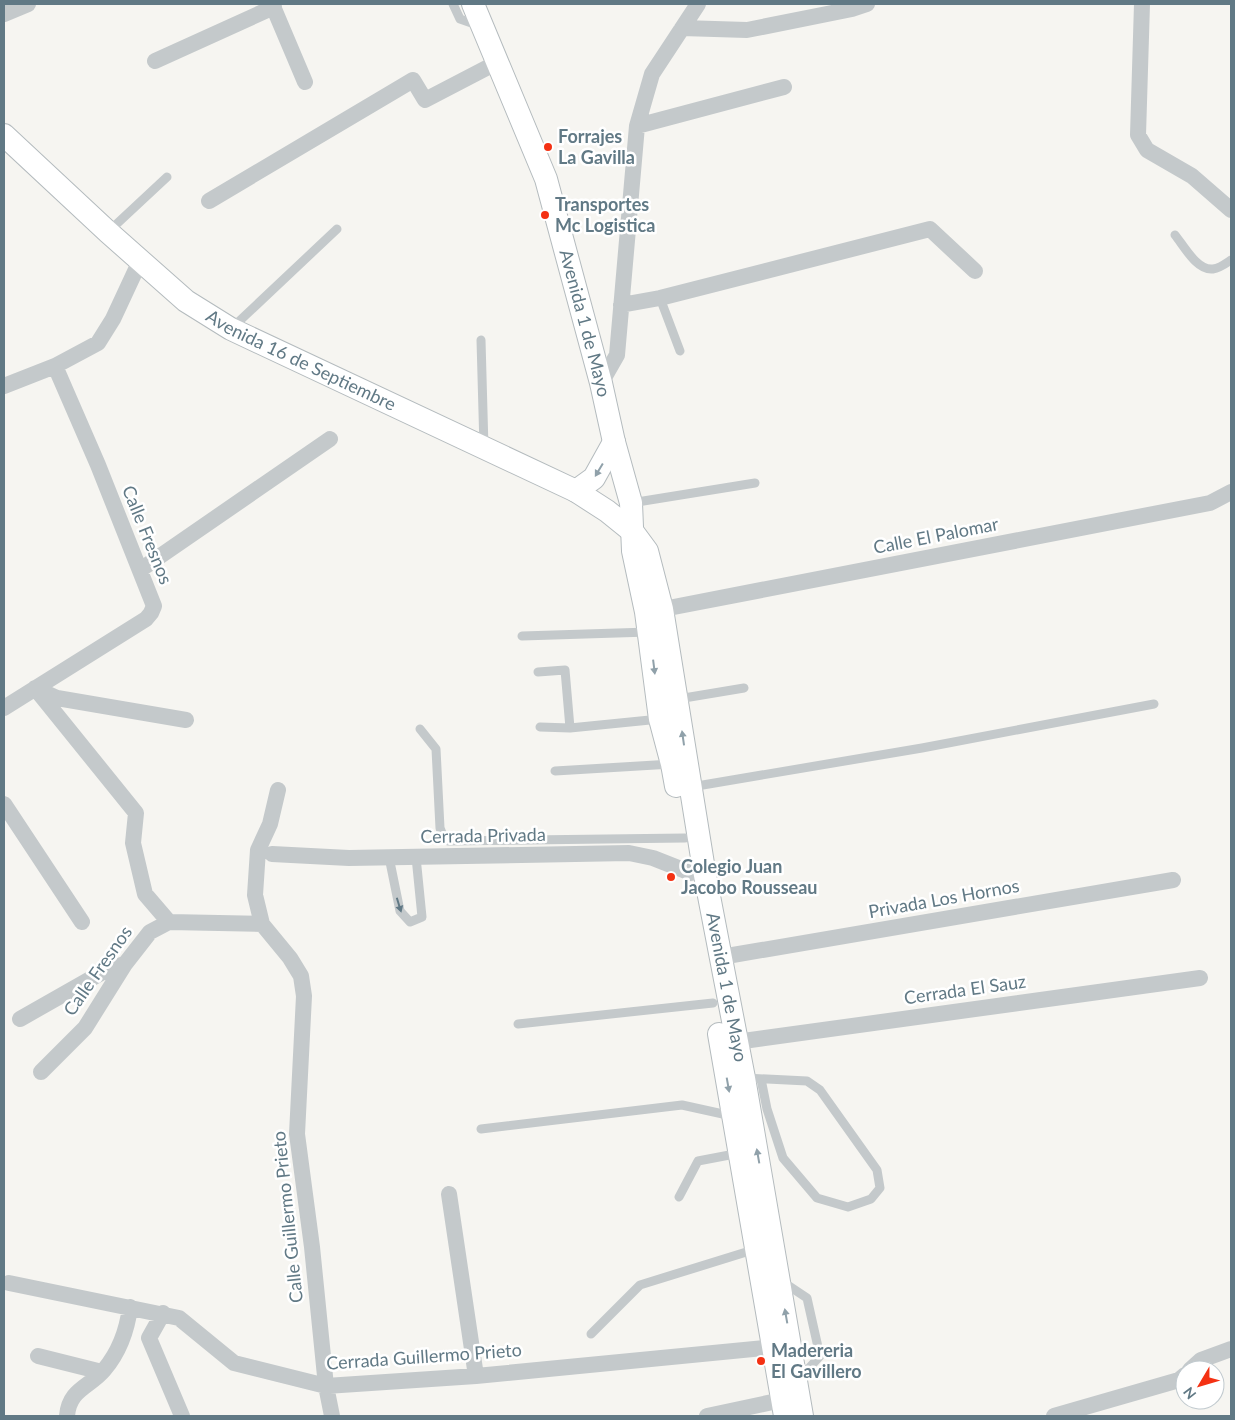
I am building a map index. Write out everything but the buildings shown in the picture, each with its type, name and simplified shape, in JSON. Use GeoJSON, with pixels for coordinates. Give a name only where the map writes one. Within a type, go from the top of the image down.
{"type":"FeatureCollection","features":[{"type":"Feature","properties":{"kind":"main road","name":"Avenida 1 de Mayo"},"geometry":{"type":"LineString","coordinates":[[474,4],[546,179],[601,383],[614,442],[626,480],[634,532],[647,550],[660,719],[672,764],[784,1408]]}},
{"type":"Feature","properties":{"kind":"main road","name":"Avenida 16 de Septiembre"},"geometry":{"type":"LineString","coordinates":[[4,135],[108,232],[186,301],[231,329],[576,491],[597,504],[634,532]]}},
{"type":"Feature","properties":{"kind":"main road"},"geometry":{"type":"LineString","coordinates":[[576,491],[594,478],[614,442]]}},
{"type":"Feature","properties":{"kind":"main road"},"geometry":{"type":"LineString","coordinates":[[597,504],[612,497],[626,480]]}},
{"type":"Feature","properties":{"kind":"main road","name":"Avenida 1 de Mayo"},"geometry":{"type":"LineString","coordinates":[[652,618],[678,699],[690,787],[736,1042],[753,1079],[779,1280],[802,1416]]}},
{"type":"Feature","properties":{"kind":"street"},"geometry":{"type":"LineString","coordinates":[[4,14],[28,4]]}},
{"type":"Feature","properties":{"kind":"street"},"geometry":{"type":"LineString","coordinates":[[601,383],[617,356],[637,126],[652,74],[698,4]]}},
{"type":"Feature","properties":{"kind":"street"},"geometry":{"type":"LineString","coordinates":[[682,28],[747,30],[852,9],[867,4]]}},
{"type":"Feature","properties":{"kind":"street"},"geometry":{"type":"LineString","coordinates":[[1142,4],[1138,135],[1147,150],[1192,176],[1231,210]]}},
{"type":"Feature","properties":{"kind":"street"},"geometry":{"type":"LineString","coordinates":[[155,61],[273,6],[305,82]]}},
{"type":"Feature","properties":{"kind":"street"},"geometry":{"type":"LineString","coordinates":[[209,201],[414,80],[424,100],[498,62]]}},
{"type":"Feature","properties":{"kind":"street"},"geometry":{"type":"LineString","coordinates":[[637,126],[784,87]]}},
{"type":"Feature","properties":{"kind":"street"},"geometry":{"type":"LineString","coordinates":[[621,305],[660,298],[930,229],[975,271]]}},
{"type":"Feature","properties":{"kind":"street"},"geometry":{"type":"LineString","coordinates":[[4,386],[55,366],[98,343],[113,319],[140,261]]}},
{"type":"Feature","properties":{"kind":"street","name":"Calle Fresnos"},"geometry":{"type":"LineString","coordinates":[[4,708],[146,619],[154,606],[98,465],[55,366]]}},
{"type":"Feature","properties":{"kind":"street"},"geometry":{"type":"LineString","coordinates":[[140,570],[330,439]]}},
{"type":"Feature","properties":{"kind":"street","name":"Calle El Palomar"},"geometry":{"type":"LineString","coordinates":[[652,618],[1210,503],[1230,493]]}},
{"type":"Feature","properties":{"kind":"street"},"geometry":{"type":"LineString","coordinates":[[35,688],[57,698],[186,720]]}},
{"type":"Feature","properties":{"kind":"street"},"geometry":{"type":"LineString","coordinates":[[35,688],[136,813],[133,843],[145,894],[169,922],[262,924]]}},
{"type":"Feature","properties":{"kind":"street","name":"Calle Guillermo Prieto"},"geometry":{"type":"LineString","coordinates":[[278,790],[270,824],[258,850],[255,895],[262,924],[290,958],[301,976],[304,996],[297,1134],[312,1247],[326,1386],[332,1416]]}},
{"type":"Feature","properties":{"kind":"street"},"geometry":{"type":"LineString","coordinates":[[4,804],[8,824],[82,922]]}},
{"type":"Feature","properties":{"kind":"street","name":"Cerrada Privada"},"geometry":{"type":"LineString","coordinates":[[272,854],[349,858],[629,853],[654,858],[691,873]]}},
{"type":"Feature","properties":{"kind":"street","name":"Privada Los Hornos"},"geometry":{"type":"LineString","coordinates":[[721,957],[1173,880]]}},
{"type":"Feature","properties":{"kind":"street","name":"Calle Fresnos"},"geometry":{"type":"LineString","coordinates":[[41,1072],[85,1028],[124,964],[150,932],[169,922]]}},
{"type":"Feature","properties":{"kind":"street"},"geometry":{"type":"LineString","coordinates":[[20,1019],[108,969],[124,964]]}},
{"type":"Feature","properties":{"kind":"street","name":"Cerrada El Sauz"},"geometry":{"type":"LineString","coordinates":[[736,1042],[1200,978]]}},
{"type":"Feature","properties":{"kind":"street"},"geometry":{"type":"LineString","coordinates":[[449,1194],[476,1376]]}},
{"type":"Feature","properties":{"kind":"street","name":"Cerrada Guillermo Prieto"},"geometry":{"type":"LineString","coordinates":[[9,1283],[179,1318],[234,1363],[326,1386],[476,1376],[774,1347]]}},
{"type":"Feature","properties":{"kind":"street"},"geometry":{"type":"LineString","coordinates":[[67,1416],[68,1408],[75,1394],[102,1372],[115,1356],[124,1336],[130,1307]]}},
{"type":"Feature","properties":{"kind":"street"},"geometry":{"type":"LineString","coordinates":[[162,1314],[149,1338],[182,1416]]}},
{"type":"Feature","properties":{"kind":"street"},"geometry":{"type":"LineString","coordinates":[[1201,1360],[1231,1349]]}},
{"type":"Feature","properties":{"kind":"street"},"geometry":{"type":"LineString","coordinates":[[38,1356],[102,1372]]}},
{"type":"Feature","properties":{"kind":"street"},"geometry":{"type":"LineString","coordinates":[[1054,1416],[1175,1381]]}},
{"type":"Feature","properties":{"kind":"street"},"geometry":{"type":"LineString","coordinates":[[708,1416],[784,1408]]}},
{"type":"Feature","properties":{"kind":"lane"},"geometry":{"type":"LineString","coordinates":[[453,4],[460,19],[483,27]]}},
{"type":"Feature","properties":{"kind":"lane"},"geometry":{"type":"LineString","coordinates":[[108,232],[167,177]]}},
{"type":"Feature","properties":{"kind":"lane"},"geometry":{"type":"LineString","coordinates":[[231,329],[337,230]]}},
{"type":"Feature","properties":{"kind":"lane"},"geometry":{"type":"LineString","coordinates":[[1175,236],[1200,266],[1210,269],[1219,267],[1231,260]]}},
{"type":"Feature","properties":{"kind":"lane"},"geometry":{"type":"LineString","coordinates":[[660,298],[680,351]]}},
{"type":"Feature","properties":{"kind":"lane"},"geometry":{"type":"LineString","coordinates":[[480,340],[484,448]]}},
{"type":"Feature","properties":{"kind":"lane"},"geometry":{"type":"LineString","coordinates":[[631,503],[755,483]]}},
{"type":"Feature","properties":{"kind":"lane"},"geometry":{"type":"LineString","coordinates":[[522,636],[652,618]]}},
{"type":"Feature","properties":{"kind":"lane"},"geometry":{"type":"LineString","coordinates":[[538,672],[565,670],[570,728]]}},
{"type":"Feature","properties":{"kind":"lane"},"geometry":{"type":"LineString","coordinates":[[678,699],[744,688]]}},
{"type":"Feature","properties":{"kind":"lane"},"geometry":{"type":"LineString","coordinates":[[690,787],[922,748],[1154,704]]}},
{"type":"Feature","properties":{"kind":"lane"},"geometry":{"type":"LineString","coordinates":[[540,728],[570,728],[660,719]]}},
{"type":"Feature","properties":{"kind":"lane"},"geometry":{"type":"LineString","coordinates":[[420,729],[436,749],[440,828],[444,838],[448,841],[685,838]]}},
{"type":"Feature","properties":{"kind":"lane"},"geometry":{"type":"LineString","coordinates":[[555,771],[672,764]]}},
{"type":"Feature","properties":{"kind":"lane"},"geometry":{"type":"LineString","coordinates":[[389,857],[400,911],[410,922],[422,917],[416,857]]}},
{"type":"Feature","properties":{"kind":"lane"},"geometry":{"type":"LineString","coordinates":[[518,1024],[713,1003]]}},
{"type":"Feature","properties":{"kind":"lane"},"geometry":{"type":"LineString","coordinates":[[753,1079],[807,1081],[820,1090],[878,1170],[880,1188],[871,1199],[848,1206],[818,1198],[783,1158],[767,1109],[753,1079]]}},
{"type":"Feature","properties":{"kind":"lane"},"geometry":{"type":"LineString","coordinates":[[481,1129],[682,1105],[734,1117]]}},
{"type":"Feature","properties":{"kind":"lane"},"geometry":{"type":"LineString","coordinates":[[679,1197],[698,1161],[740,1152]]}},
{"type":"Feature","properties":{"kind":"lane"},"geometry":{"type":"LineString","coordinates":[[591,1334],[640,1285],[756,1249]]}},
{"type":"Feature","properties":{"kind":"place","name":"Forrajes La Gavilla"},"geometry":{"type":"Point","coordinates":[548,147]}},
{"type":"Feature","properties":{"kind":"place","name":"Transportes Mc Logistica"},"geometry":{"type":"Point","coordinates":[545,215]}},
{"type":"Feature","properties":{"kind":"place","name":"Colegio Juan Jacobo Rousseau"},"geometry":{"type":"Point","coordinates":[671,877]}},
{"type":"Feature","properties":{"kind":"place","name":"Madereria El Gavillero"},"geometry":{"type":"Point","coordinates":[761,1361]}}]}
